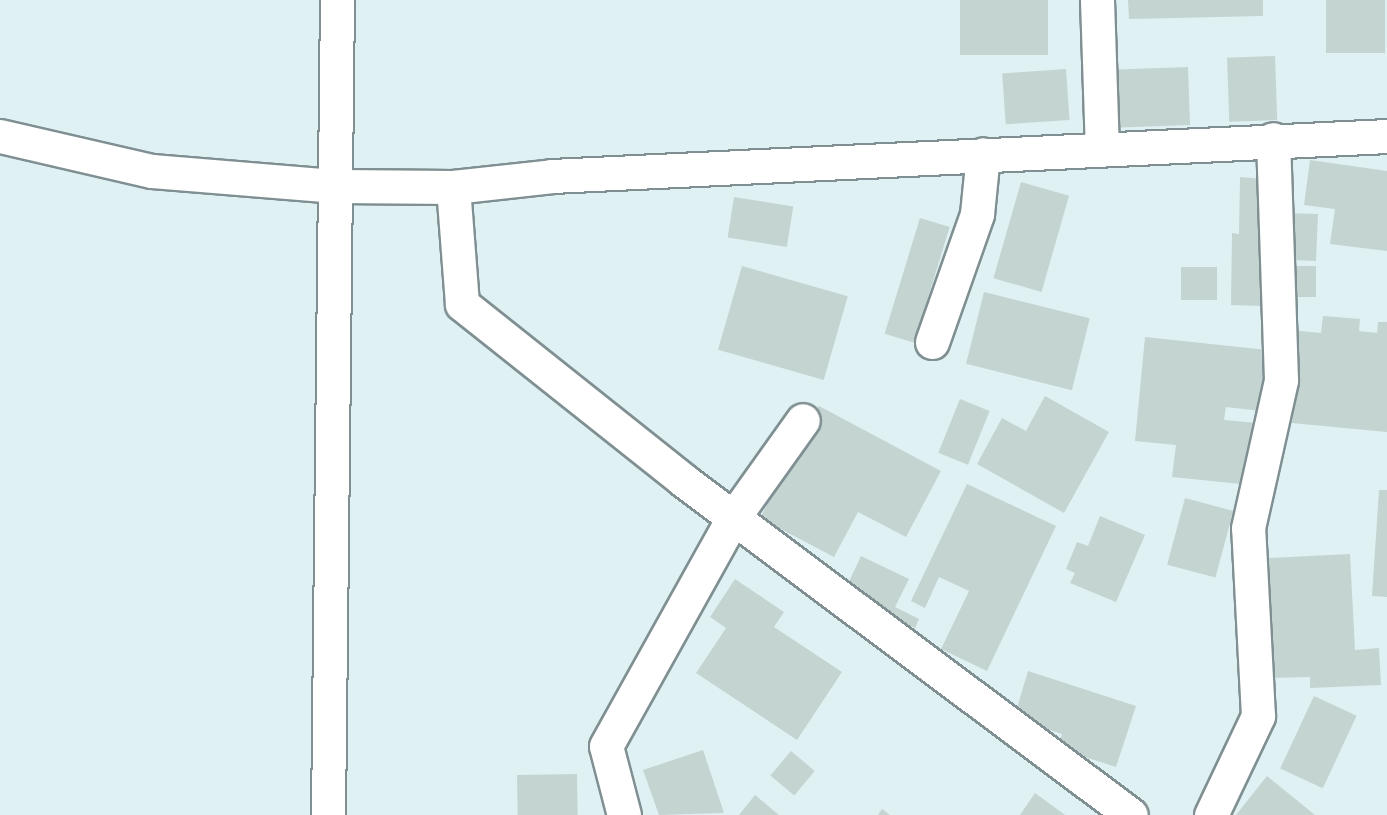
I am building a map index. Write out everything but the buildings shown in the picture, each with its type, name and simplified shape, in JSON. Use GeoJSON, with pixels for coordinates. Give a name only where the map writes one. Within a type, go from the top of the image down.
{"type":"FeatureCollection","features":[{"type":"Feature","properties":{"kind":"street"},"geometry":{"type":"LineString","coordinates":[[328,815],[337,0]]}},
{"type":"Feature","properties":{"kind":"street"},"geometry":{"type":"LineString","coordinates":[[1098,0],[1102,147]]}},
{"type":"Feature","properties":{"kind":"street"},"geometry":{"type":"LineString","coordinates":[[0,136],[152,171],[336,186],[453,187],[564,176],[1102,147],[1387,136]]}},
{"type":"Feature","properties":{"kind":"street"},"geometry":{"type":"LineString","coordinates":[[1211,815],[1258,716],[1248,528],[1281,380],[1273,140]]}},
{"type":"Feature","properties":{"kind":"street"},"geometry":{"type":"LineString","coordinates":[[932,342],[977,214],[983,154]]}},
{"type":"Feature","properties":{"kind":"street"},"geometry":{"type":"LineString","coordinates":[[453,187],[462,304],[733,518],[1131,815]]}},
{"type":"Feature","properties":{"kind":"street"},"geometry":{"type":"LineString","coordinates":[[624,815],[606,746],[733,518],[803,420]]}}]}
